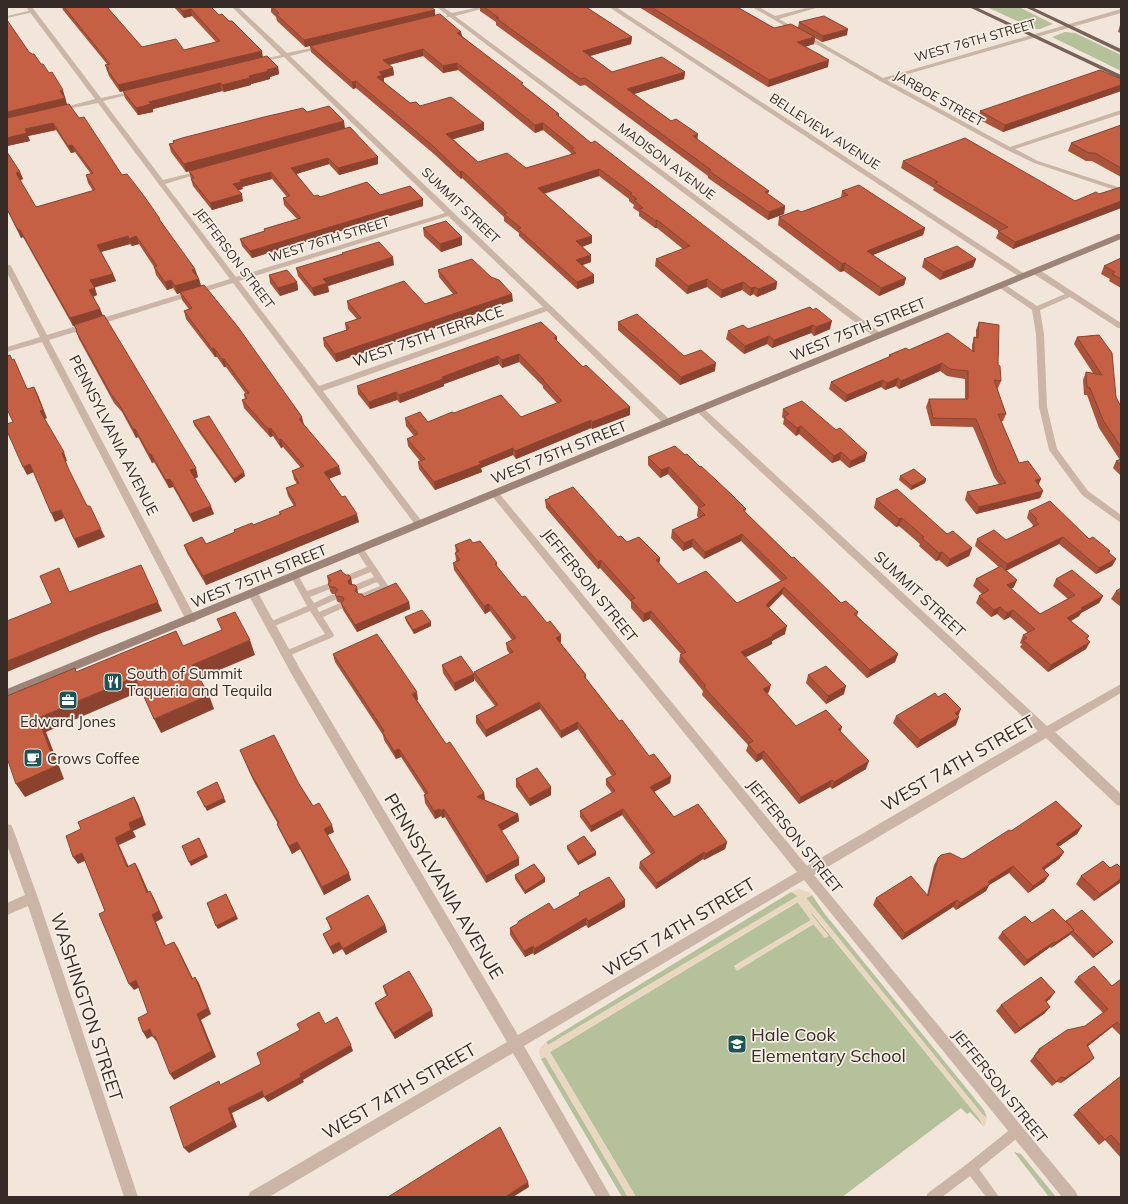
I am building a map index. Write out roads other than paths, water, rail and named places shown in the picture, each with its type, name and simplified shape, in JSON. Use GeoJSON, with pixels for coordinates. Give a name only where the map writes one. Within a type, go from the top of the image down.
{"type":"FeatureCollection","features":[{"type":"Feature","properties":{"kind":"main road"},"geometry":{"type":"LineString","coordinates":[[972,7],[1121,77]]}},
{"type":"Feature","properties":{"kind":"main road"},"geometry":{"type":"LineString","coordinates":[[1028,7],[1121,51]]}},
{"type":"Feature","properties":{"kind":"main road","name":"WEST 75TH STREET"},"geometry":{"type":"LineString","coordinates":[[7,694],[295,577],[1121,236]]}},
{"type":"Feature","properties":{"kind":"street","name":"SUMMIT STREET"},"geometry":{"type":"LineString","coordinates":[[235,7],[668,423]]}},
{"type":"Feature","properties":{"kind":"street","name":"MADISON AVENUE"},"geometry":{"type":"LineString","coordinates":[[440,7],[879,336]]}},
{"type":"Feature","properties":{"kind":"street"},"geometry":{"type":"LineString","coordinates":[[438,19],[486,7]]}},
{"type":"Feature","properties":{"kind":"street","name":"BELLEVIEW AVENUE"},"geometry":{"type":"LineString","coordinates":[[612,7],[1024,276]]}},
{"type":"Feature","properties":{"kind":"street","name":"JARBOE STREET"},"geometry":{"type":"LineString","coordinates":[[755,7],[882,80],[1009,149],[1036,162],[1121,190]]}},
{"type":"Feature","properties":{"kind":"street"},"geometry":{"type":"LineString","coordinates":[[775,18],[816,7]]}},
{"type":"Feature","properties":{"kind":"street","name":"JEFFERSON STREET"},"geometry":{"type":"LineString","coordinates":[[31,9],[234,281],[420,525]]}},
{"type":"Feature","properties":{"kind":"street","name":"WEST 76TH STREET"},"geometry":{"type":"LineString","coordinates":[[882,80],[1121,11]]}},
{"type":"Feature","properties":{"kind":"street"},"geometry":{"type":"LineString","coordinates":[[249,64],[332,44]]}},
{"type":"Feature","properties":{"kind":"street"},"geometry":{"type":"LineString","coordinates":[[52,112],[144,90]]}},
{"type":"Feature","properties":{"kind":"street"},"geometry":{"type":"LineString","coordinates":[[1009,149],[1121,112]]}},
{"type":"Feature","properties":{"kind":"street"},"geometry":{"type":"LineString","coordinates":[[354,129],[361,127]]}},
{"type":"Feature","properties":{"kind":"street"},"geometry":{"type":"LineString","coordinates":[[161,183],[207,170]]}},
{"type":"Feature","properties":{"kind":"street","name":"WEST 76TH STREET"},"geometry":{"type":"LineString","coordinates":[[7,350],[451,213]]}},
{"type":"Feature","properties":{"kind":"street","name":"PENNSYLVANIA AVENUE"},"geometry":{"type":"LineString","coordinates":[[7,266],[191,619]]}},
{"type":"Feature","properties":{"kind":"street"},"geometry":{"type":"LineString","coordinates":[[1035,271],[1121,326]]}},
{"type":"Feature","properties":{"kind":"street"},"geometry":{"type":"LineString","coordinates":[[1001,286],[1036,309],[1040,334],[1043,407],[1053,450],[1085,493],[1121,520]]}},
{"type":"Feature","properties":{"kind":"street"},"geometry":{"type":"LineString","coordinates":[[1036,309],[1071,294]]}},
{"type":"Feature","properties":{"kind":"street","name":"WEST 75TH TERRACE"},"geometry":{"type":"LineString","coordinates":[[317,390],[549,308]]}},
{"type":"Feature","properties":{"kind":"street","name":"SUMMIT STREET"},"geometry":{"type":"LineString","coordinates":[[699,409],[1121,801]]}},
{"type":"Feature","properties":{"kind":"street","name":"JEFFERSON STREET"},"geometry":{"type":"LineString","coordinates":[[495,494],[1071,1197]]}},
{"type":"Feature","properties":{"kind":"street","name":"PENNSYLVANIA AVENUE"},"geometry":{"type":"LineString","coordinates":[[253,594],[286,654],[604,1197]]}},
{"type":"Feature","properties":{"kind":"street","name":"WEST 74TH STREET"},"geometry":{"type":"LineString","coordinates":[[255,1197],[1121,688]]}},
{"type":"Feature","properties":{"kind":"street","name":"WASHINGTON STREET"},"geometry":{"type":"LineString","coordinates":[[7,829],[32,898],[131,1197]]}},
{"type":"Feature","properties":{"kind":"street"},"geometry":{"type":"LineString","coordinates":[[7,909],[32,898]]}},
{"type":"Feature","properties":{"kind":"lane"},"geometry":{"type":"LineString","coordinates":[[7,17],[31,9]]}},
{"type":"Feature","properties":{"kind":"lane"},"geometry":{"type":"LineString","coordinates":[[360,550],[385,587],[361,597]]}},
{"type":"Feature","properties":{"kind":"lane"},"geometry":{"type":"LineString","coordinates":[[348,578],[372,568]]}},
{"type":"Feature","properties":{"kind":"lane"},"geometry":{"type":"LineString","coordinates":[[286,654],[330,635],[295,577]]}},
{"type":"Feature","properties":{"kind":"lane"},"geometry":{"type":"LineString","coordinates":[[355,588],[379,578]]}},
{"type":"Feature","properties":{"kind":"lane"},"geometry":{"type":"LineString","coordinates":[[306,595],[327,586]]}},
{"type":"Feature","properties":{"kind":"lane"},"geometry":{"type":"LineString","coordinates":[[270,625],[334,597]]}},
{"type":"Feature","properties":{"kind":"lane"},"geometry":{"type":"LineString","coordinates":[[318,616],[340,606]]}},
{"type":"Feature","properties":{"kind":"lane"},"geometry":{"type":"LineString","coordinates":[[932,1197],[1017,1132]]}},
{"type":"Feature","properties":{"kind":"lane"},"geometry":{"type":"LineString","coordinates":[[971,1168],[993,1197]]}},
{"type":"Feature","properties":{"kind":"place","name":"South of Summit Taqueria and Tequila"},"geometry":{"type":"Point","coordinates":[113,682]}},
{"type":"Feature","properties":{"kind":"place","name":"Edward Jones"},"geometry":{"type":"Point","coordinates":[68,700]}},
{"type":"Feature","properties":{"kind":"place","name":"Crows Coffee"},"geometry":{"type":"Point","coordinates":[33,758]}},
{"type":"Feature","properties":{"kind":"place","name":"Hale Cook Elementary School"},"geometry":{"type":"Point","coordinates":[737,1044]}}]}
